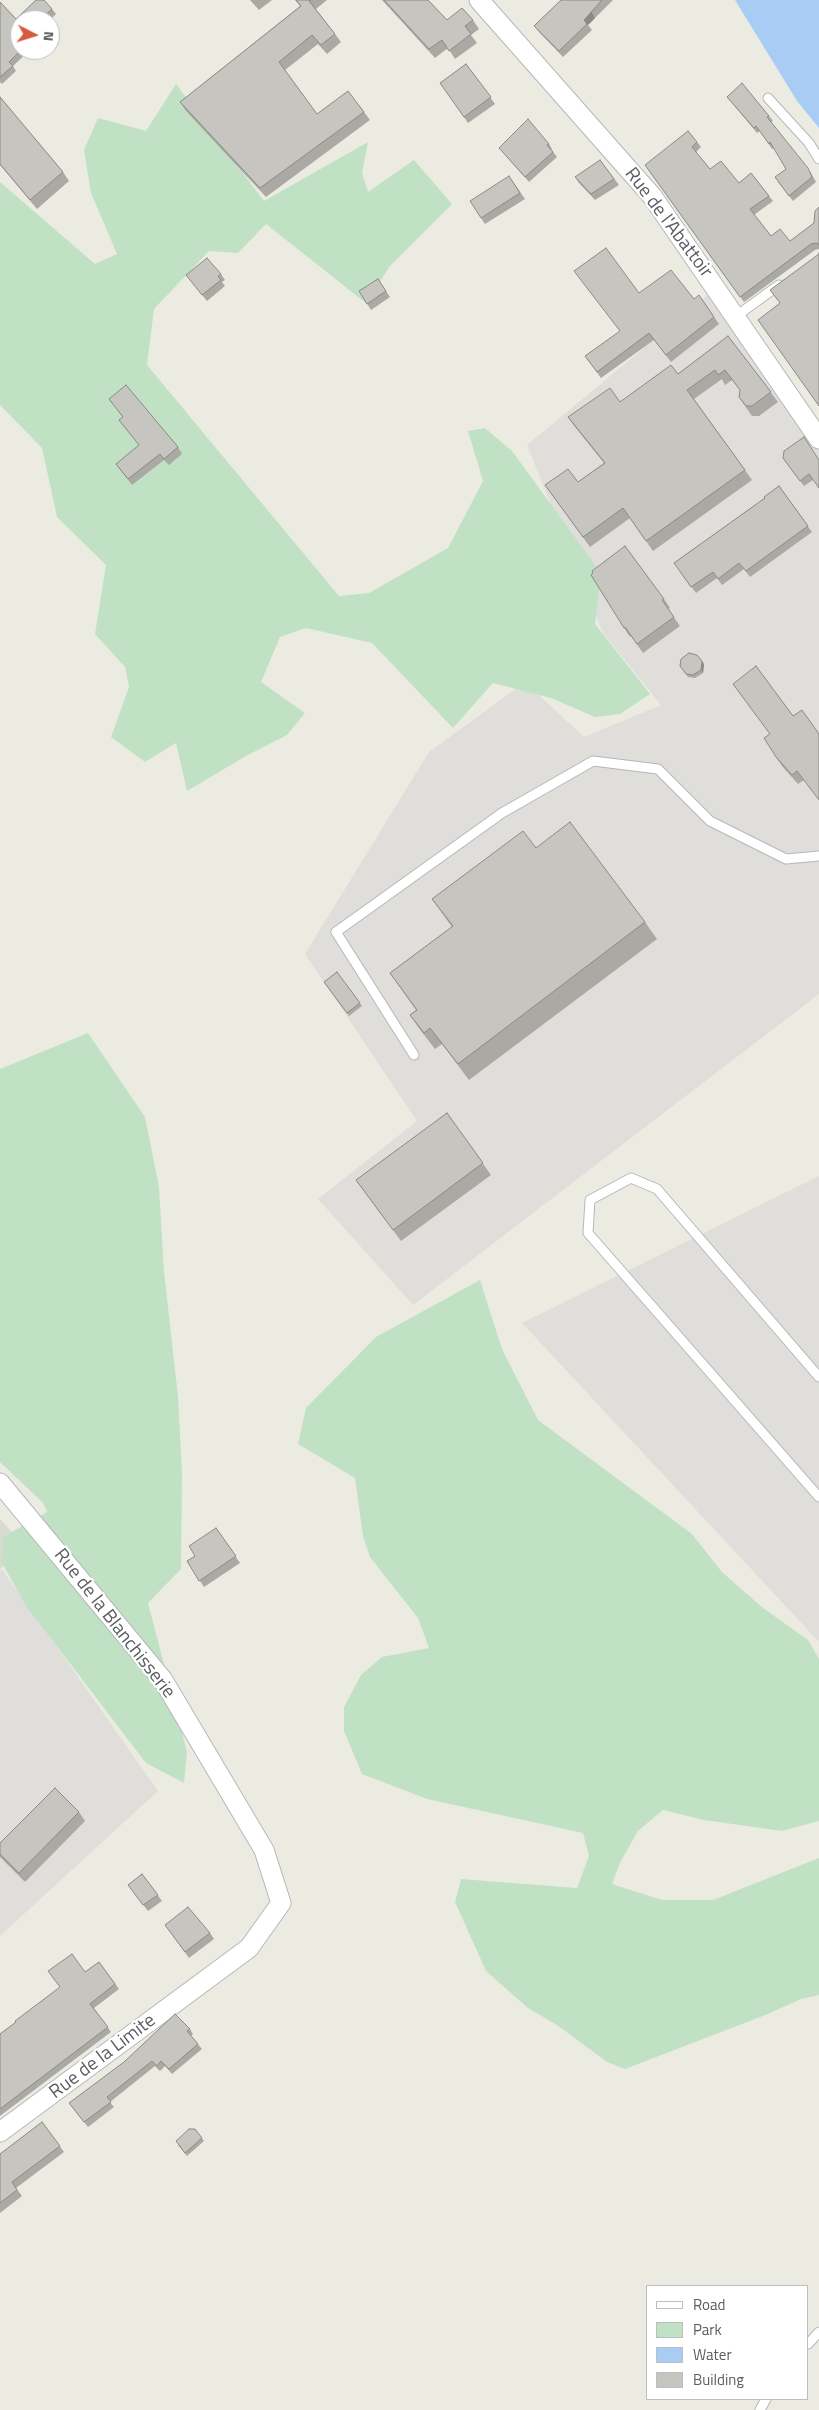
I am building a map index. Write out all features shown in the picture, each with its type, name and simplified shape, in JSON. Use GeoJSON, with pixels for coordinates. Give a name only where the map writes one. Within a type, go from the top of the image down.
{"type":"FeatureCollection","features":[{"type":"Feature","properties":{"kind":"street","name":"Rue de l'Abattoir"},"geometry":{"type":"LineString","coordinates":[[478,0],[652,196],[819,439]]}},
{"type":"Feature","properties":{"kind":"street","name":"Rue de la Blanchisserie"},"geometry":{"type":"LineString","coordinates":[[0,1483],[164,1680],[264,1850],[281,1903],[249,1948],[205,1980]]}},
{"type":"Feature","properties":{"kind":"street","name":"Rue de la Limite"},"geometry":{"type":"LineString","coordinates":[[0,2132],[205,1980]]}},
{"type":"Feature","properties":{"kind":"lane"},"geometry":{"type":"LineString","coordinates":[[768,98],[810,143],[819,159]]}},
{"type":"Feature","properties":{"kind":"lane"},"geometry":{"type":"LineString","coordinates":[[735,317],[789,278]]}},
{"type":"Feature","properties":{"kind":"lane"},"geometry":{"type":"LineString","coordinates":[[414,1055],[336,932],[502,813],[593,761],[658,769],[710,821],[786,859],[819,856]]}},
{"type":"Feature","properties":{"kind":"lane"},"geometry":{"type":"LineString","coordinates":[[819,1376],[657,1189],[631,1178],[590,1200],[588,1233],[819,1497]]}},
{"type":"Feature","properties":{"kind":"lane"},"geometry":{"type":"LineString","coordinates":[[809,2343],[819,2332]]}},
{"type":"Feature","properties":{"kind":"shaded area"},"geometry":{"type":"Polygon","coordinates":[[[709,294],[819,447],[819,994],[413,1305],[318,1199],[417,1121],[305,954],[429,752],[525,682],[584,737],[661,705],[603,633],[527,445],[709,294]]]}},
{"type":"Feature","properties":{"kind":"shaded area"},"geometry":{"type":"Polygon","coordinates":[[[819,1176],[819,1642],[522,1323],[819,1176]]]}},
{"type":"Feature","properties":{"kind":"shaded area"},"geometry":{"type":"Polygon","coordinates":[[[0,1519],[26,1547],[0,1569],[0,1519]]]}},
{"type":"Feature","properties":{"kind":"shaded area"},"geometry":{"type":"Polygon","coordinates":[[[2,1569],[158,1791],[0,1936],[0,1571],[2,1569]]]}},
{"type":"Feature","properties":{"kind":"green space"},"geometry":{"type":"Polygon","coordinates":[[[176,84],[264,201],[368,142],[362,173],[368,192],[414,160],[452,204],[389,267],[367,304],[266,224],[238,253],[209,251],[154,309],[147,365],[339,596],[369,593],[448,548],[483,481],[468,431],[485,428],[512,451],[601,573],[595,624],[650,694],[620,714],[595,717],[551,698],[493,683],[453,728],[372,643],[306,628],[280,637],[261,682],[305,713],[287,735],[246,756],[187,791],[176,743],[145,762],[111,737],[129,687],[125,667],[95,634],[106,565],[57,517],[42,448],[0,405],[0,182],[95,264],[117,254],[91,193],[84,150],[98,118],[146,131],[176,84]]]}},
{"type":"Feature","properties":{"kind":"green space"},"geometry":{"type":"Polygon","coordinates":[[[88,1033],[145,1117],[159,1187],[164,1272],[178,1396],[182,1473],[181,1569],[148,1603],[187,1752],[184,1783],[146,1763],[26,1606],[1,1561],[3,1537],[47,1512],[43,1503],[0,1462],[0,1069],[88,1033]]]}},
{"type":"Feature","properties":{"kind":"green space"},"geometry":{"type":"Polygon","coordinates":[[[480,1280],[502,1349],[538,1420],[692,1534],[722,1572],[763,1608],[808,1640],[819,1659],[819,1821],[782,1831],[704,1820],[663,1810],[638,1831],[620,1863],[612,1884],[662,1900],[713,1900],[819,1858],[819,1995],[801,1999],[768,2014],[625,2069],[607,2062],[557,2025],[528,2008],[486,1971],[455,1902],[461,1879],[577,1888],[589,1856],[583,1833],[427,1799],[362,1774],[344,1731],[344,1707],[361,1675],[382,1657],[429,1648],[418,1618],[370,1557],[363,1536],[355,1478],[298,1444],[306,1408],[376,1337],[480,1280]]]}},
{"type":"Feature","properties":{"kind":"water"},"geometry":{"type":"Polygon","coordinates":[[[735,0],[819,0],[819,128],[797,101],[735,0]]]}},
{"type":"Feature","properties":{"kind":"building"},"geometry":{"type":"Polygon","coordinates":[[[36,0],[44,0],[52,9],[51,10],[25,10],[36,0]]]}},
{"type":"Feature","properties":{"kind":"building"},"geometry":{"type":"Polygon","coordinates":[[[296,0],[311,0],[309,1],[335,34],[321,45],[312,35],[279,62],[317,114],[348,91],[364,112],[260,188],[180,102],[301,6],[296,0]]]}},
{"type":"Feature","properties":{"kind":"building"},"geometry":{"type":"Polygon","coordinates":[[[384,0],[428,0],[447,20],[462,8],[473,20],[465,26],[471,34],[449,51],[442,40],[429,49],[384,0]]]}},
{"type":"Feature","properties":{"kind":"building"},"geometry":{"type":"Polygon","coordinates":[[[561,0],[602,0],[584,20],[587,24],[559,51],[534,26],[561,0]]]}},
{"type":"Feature","properties":{"kind":"building"},"geometry":{"type":"Polygon","coordinates":[[[0,2],[10,13],[11,60],[9,62],[13,66],[0,77],[0,2]]]}},
{"type":"Feature","properties":{"kind":"building"},"geometry":{"type":"Polygon","coordinates":[[[466,64],[491,97],[464,117],[440,83],[466,64]]]}},
{"type":"Feature","properties":{"kind":"building"},"geometry":{"type":"Polygon","coordinates":[[[742,83],[808,168],[812,177],[789,196],[775,177],[786,169],[770,142],[769,144],[756,126],[754,128],[727,97],[742,83]]]}},
{"type":"Feature","properties":{"kind":"building"},"geometry":{"type":"Polygon","coordinates":[[[0,97],[63,172],[30,200],[0,164],[0,97]]]}},
{"type":"Feature","properties":{"kind":"building"},"geometry":{"type":"Polygon","coordinates":[[[528,119],[549,144],[547,145],[553,152],[525,177],[499,148],[528,119]]]}},
{"type":"Feature","properties":{"kind":"building"},"geometry":{"type":"Polygon","coordinates":[[[688,131],[697,142],[692,147],[710,169],[721,161],[739,183],[751,173],[769,196],[750,209],[771,236],[780,229],[790,241],[814,223],[815,211],[819,207],[819,245],[817,243],[811,244],[740,297],[645,165],[688,131]]]}},
{"type":"Feature","properties":{"kind":"building"},"geometry":{"type":"Polygon","coordinates":[[[600,160],[614,179],[591,194],[575,177],[600,160]]]}},
{"type":"Feature","properties":{"kind":"building"},"geometry":{"type":"Polygon","coordinates":[[[509,176],[520,193],[481,218],[470,201],[509,176]]]}},
{"type":"Feature","properties":{"kind":"building"},"geometry":{"type":"Polygon","coordinates":[[[606,248],[639,293],[671,270],[694,299],[699,295],[714,317],[666,355],[649,333],[597,372],[585,356],[620,331],[574,271],[606,248]]]}},
{"type":"Feature","properties":{"kind":"building"},"geometry":{"type":"Polygon","coordinates":[[[819,254],[819,406],[758,320],[780,303],[770,290],[819,254]]]}},
{"type":"Feature","properties":{"kind":"building"},"geometry":{"type":"Polygon","coordinates":[[[207,258],[221,274],[218,276],[221,280],[202,295],[186,275],[207,258]]]}},
{"type":"Feature","properties":{"kind":"building"},"geometry":{"type":"Polygon","coordinates":[[[378,279],[386,291],[367,304],[359,291],[378,279]]]}},
{"type":"Feature","properties":{"kind":"building"},"geometry":{"type":"Polygon","coordinates":[[[728,336],[771,392],[752,406],[746,406],[739,397],[740,390],[725,370],[718,375],[715,370],[687,390],[745,470],[646,541],[623,508],[583,537],[545,485],[568,469],[578,482],[605,463],[568,417],[610,388],[620,402],[671,365],[678,374],[728,336]]]}},
{"type":"Feature","properties":{"kind":"building"},"geometry":{"type":"Polygon","coordinates":[[[126,385],[178,447],[164,459],[160,454],[128,479],[116,464],[139,445],[119,420],[123,417],[109,399],[126,385]]]}},
{"type":"Feature","properties":{"kind":"building"},"geometry":{"type":"Polygon","coordinates":[[[804,437],[819,460],[819,488],[809,474],[800,481],[783,458],[784,451],[804,437]]]}},
{"type":"Feature","properties":{"kind":"building"},"geometry":{"type":"Polygon","coordinates":[[[779,486],[808,526],[746,571],[739,563],[718,579],[713,572],[691,587],[674,563],[779,486]]]}},
{"type":"Feature","properties":{"kind":"building"},"geometry":{"type":"Polygon","coordinates":[[[625,546],[664,599],[662,600],[674,617],[637,644],[624,628],[591,575],[592,571],[625,546]]]}},
{"type":"Feature","properties":{"kind":"building"},"geometry":{"type":"Polygon","coordinates":[[[689,653],[697,655],[702,661],[701,670],[693,675],[686,674],[680,666],[681,659],[689,653]]]}},
{"type":"Feature","properties":{"kind":"building"},"geometry":{"type":"Polygon","coordinates":[[[756,666],[793,716],[802,710],[819,734],[819,800],[797,771],[792,775],[776,757],[764,738],[770,734],[733,684],[756,666]]]}},
{"type":"Feature","properties":{"kind":"building"},"geometry":{"type":"Polygon","coordinates":[[[570,822],[645,922],[458,1064],[430,1028],[424,1033],[410,1015],[417,1010],[390,973],[453,926],[432,899],[523,831],[536,848],[570,822]]]}},
{"type":"Feature","properties":{"kind":"building"},"geometry":{"type":"Polygon","coordinates":[[[337,972],[360,1003],[347,1013],[324,982],[337,972]]]}},
{"type":"Feature","properties":{"kind":"building"},"geometry":{"type":"Polygon","coordinates":[[[447,1113],[483,1163],[393,1230],[356,1180],[447,1113]]]}},
{"type":"Feature","properties":{"kind":"building"},"geometry":{"type":"Polygon","coordinates":[[[216,1528],[236,1556],[199,1581],[187,1561],[195,1556],[189,1546],[216,1528]]]}},
{"type":"Feature","properties":{"kind":"building"},"geometry":{"type":"Polygon","coordinates":[[[55,1788],[79,1812],[19,1873],[0,1854],[0,1843],[55,1788]]]}},
{"type":"Feature","properties":{"kind":"building"},"geometry":{"type":"Polygon","coordinates":[[[142,1874],[158,1895],[143,1905],[128,1885],[142,1874]]]}},
{"type":"Feature","properties":{"kind":"building"},"geometry":{"type":"Polygon","coordinates":[[[188,1907],[210,1933],[185,1952],[165,1925],[188,1907]]]}},
{"type":"Feature","properties":{"kind":"building"},"geometry":{"type":"Polygon","coordinates":[[[72,1954],[85,1972],[99,1962],[115,1984],[90,2004],[108,2027],[0,2109],[0,2034],[60,1987],[48,1971],[72,1954]]]}},
{"type":"Feature","properties":{"kind":"building"},"geometry":{"type":"Polygon","coordinates":[[[175,2014],[190,2029],[187,2031],[198,2044],[169,2069],[161,2061],[157,2066],[152,2061],[107,2097],[111,2102],[84,2122],[69,2103],[124,2062],[175,2014]]]}},
{"type":"Feature","properties":{"kind":"building"},"geometry":{"type":"Polygon","coordinates":[[[42,2122],[60,2146],[12,2182],[17,2190],[0,2203],[0,2154],[42,2122]]]}},
{"type":"Feature","properties":{"kind":"building"},"geometry":{"type":"Polygon","coordinates":[[[189,2129],[195,2129],[202,2138],[185,2153],[176,2141],[189,2129]]]}}]}
